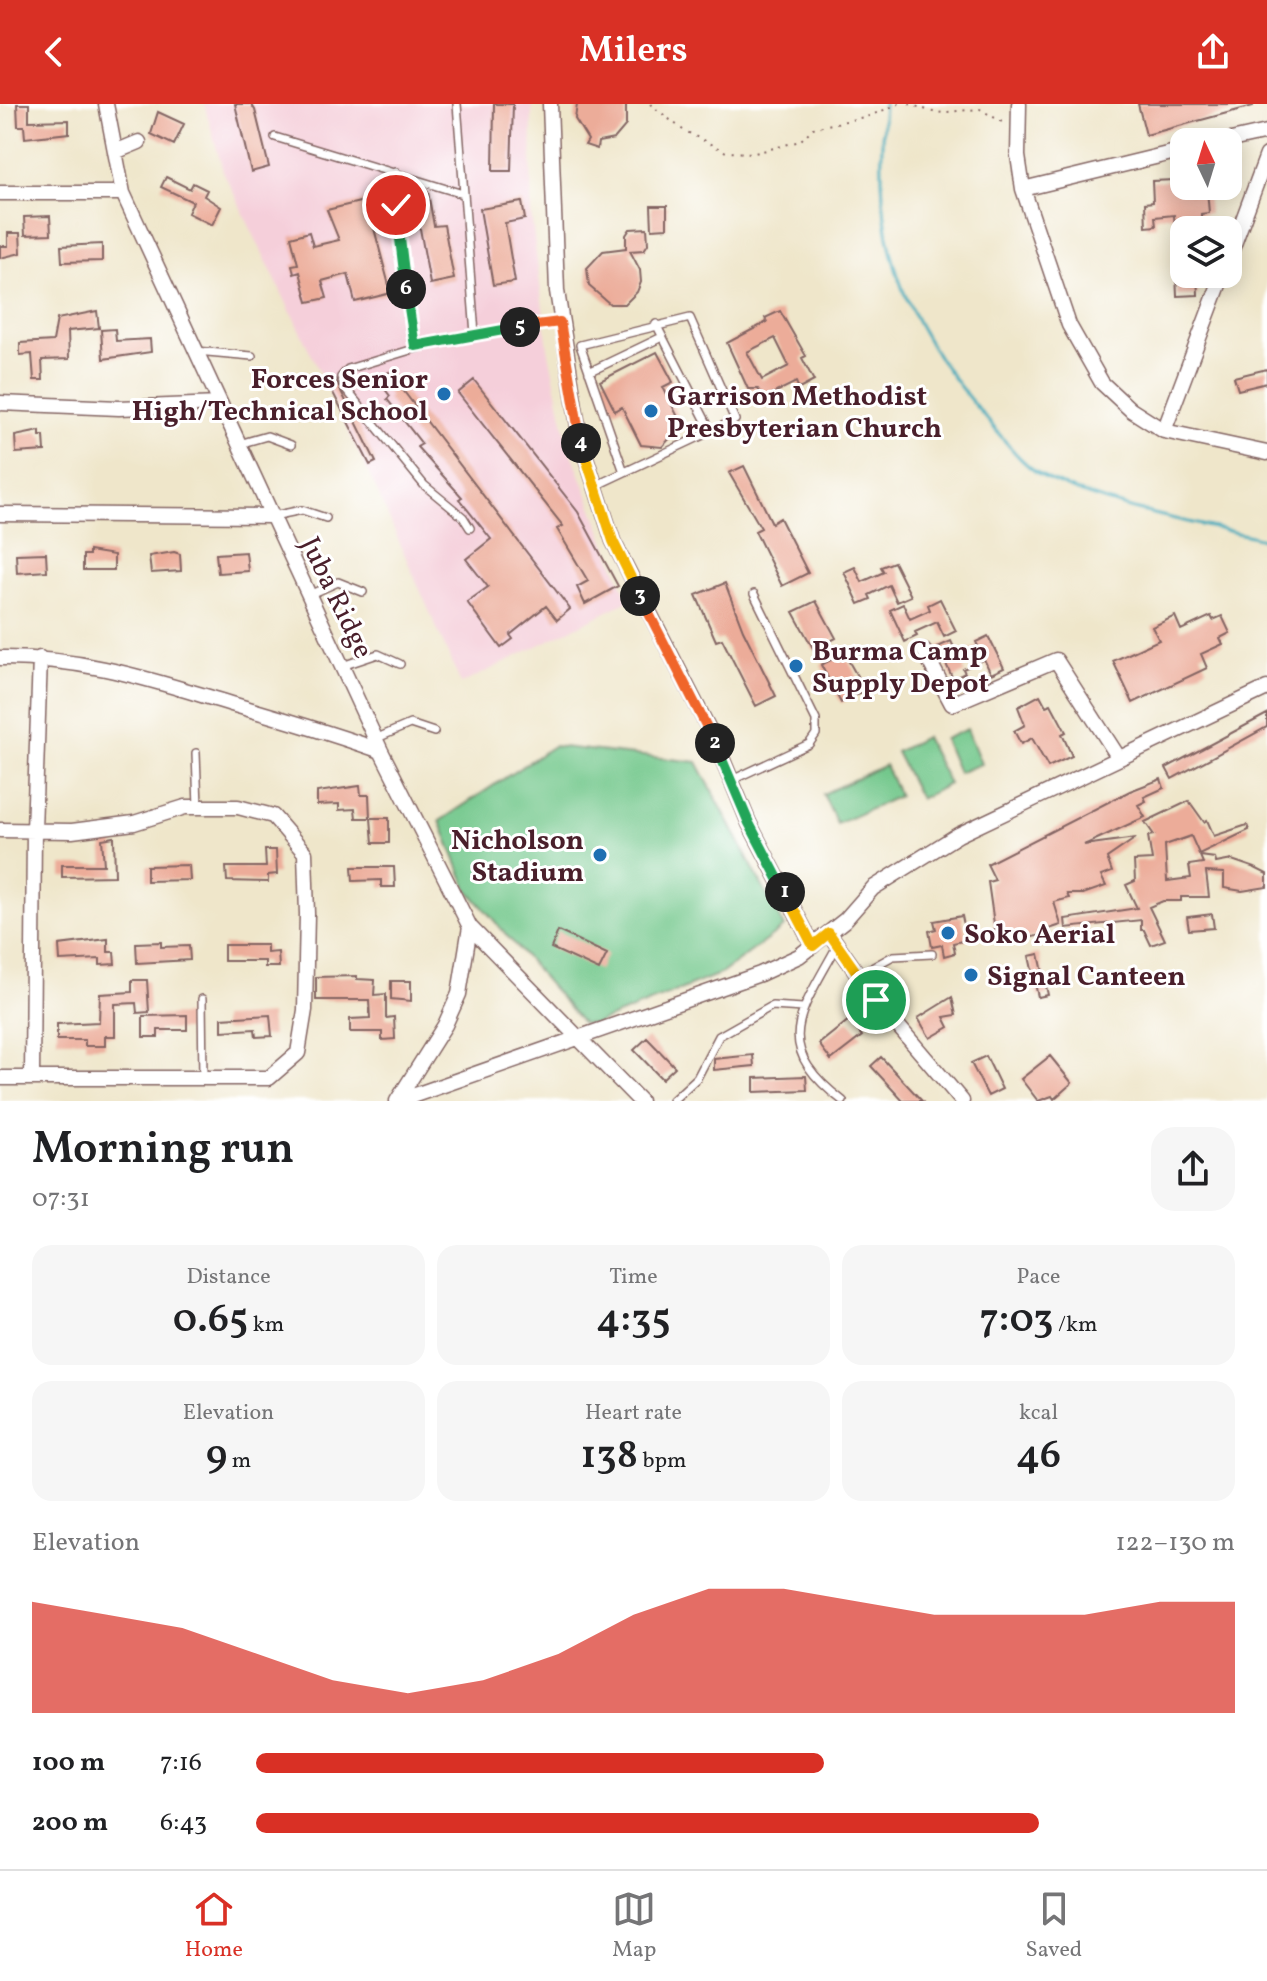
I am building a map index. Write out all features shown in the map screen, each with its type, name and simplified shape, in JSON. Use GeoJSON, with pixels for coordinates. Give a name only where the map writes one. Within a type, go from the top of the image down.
{"type":"FeatureCollection","features":[{"type":"Feature","properties":{"kind":"street","name":"Juba Ridge"},"geometry":{"type":"LineString","coordinates":[[106,104],[123,193],[193,351],[378,745],[470,927],[579,1035],[640,1101]]}},
{"type":"Feature","properties":{"kind":"street"},"geometry":{"type":"LineString","coordinates":[[550,104],[560,322],[580,439],[613,541],[732,780],[749,823],[813,946]]}},
{"type":"Feature","properties":{"kind":"street"},"geometry":{"type":"LineString","coordinates":[[1019,104],[1023,189],[1058,298],[1085,357],[1102,383],[1131,410],[1164,431],[1267,453]]}},
{"type":"Feature","properties":{"kind":"street"},"geometry":{"type":"LineString","coordinates":[[1242,138],[1267,132]]}},
{"type":"Feature","properties":{"kind":"street"},"geometry":{"type":"LineString","coordinates":[[115,152],[139,142]]}},
{"type":"Feature","properties":{"kind":"street"},"geometry":{"type":"LineString","coordinates":[[1023,189],[1170,153]]}},
{"type":"Feature","properties":{"kind":"street"},"geometry":{"type":"LineString","coordinates":[[1242,222],[1267,155]]}},
{"type":"Feature","properties":{"kind":"street"},"geometry":{"type":"LineString","coordinates":[[0,193],[123,193]]}},
{"type":"Feature","properties":{"kind":"street"},"geometry":{"type":"LineString","coordinates":[[1164,431],[1218,288]]}},
{"type":"Feature","properties":{"kind":"street"},"geometry":{"type":"LineString","coordinates":[[0,403],[119,408],[219,404]]}},
{"type":"Feature","properties":{"kind":"street"},"geometry":{"type":"LineString","coordinates":[[0,514],[270,516]]}},
{"type":"Feature","properties":{"kind":"street"},"geometry":{"type":"LineString","coordinates":[[924,651],[952,704],[1056,660],[1119,758]]}},
{"type":"Feature","properties":{"kind":"street"},"geometry":{"type":"LineString","coordinates":[[0,658],[40,658],[137,675],[378,745]]}},
{"type":"Feature","properties":{"kind":"street"},"geometry":{"type":"LineString","coordinates":[[32,1078],[34,830],[40,658]]}},
{"type":"Feature","properties":{"kind":"street"},"geometry":{"type":"LineString","coordinates":[[398,1101],[760,974],[813,946],[834,939],[873,888],[908,863],[958,835],[1267,688]]}},
{"type":"Feature","properties":{"kind":"street"},"geometry":{"type":"LineString","coordinates":[[0,830],[72,831],[134,823],[185,807],[238,807],[273,816],[305,853],[307,914],[305,1010],[298,1053],[269,1078],[0,1078]]}},
{"type":"Feature","properties":{"kind":"street"},"geometry":{"type":"LineString","coordinates":[[398,1101],[445,1025],[459,994],[470,927]]}},
{"type":"Feature","properties":{"kind":"street"},"geometry":{"type":"LineString","coordinates":[[834,939],[859,975],[962,1101]]}},
{"type":"Feature","properties":{"kind":"lane"},"geometry":{"type":"LineString","coordinates":[[457,104],[475,334]]}},
{"type":"Feature","properties":{"kind":"lane"},"geometry":{"type":"LineString","coordinates":[[275,137],[463,194]]}},
{"type":"Feature","properties":{"kind":"lane"},"geometry":{"type":"LineString","coordinates":[[396,172],[399,232],[415,346]]}},
{"type":"Feature","properties":{"kind":"lane"},"geometry":{"type":"LineString","coordinates":[[595,486],[735,420],[690,318],[580,345],[624,472]]}},
{"type":"Feature","properties":{"kind":"lane"},"geometry":{"type":"LineString","coordinates":[[470,528],[463,517],[424,485],[342,383],[348,369],[415,346],[560,322]]}},
{"type":"Feature","properties":{"kind":"lane"},"geometry":{"type":"LineString","coordinates":[[656,324],[711,431]]}},
{"type":"Feature","properties":{"kind":"lane"},"geometry":{"type":"LineString","coordinates":[[589,372],[662,337]]}},
{"type":"Feature","properties":{"kind":"lane"},"geometry":{"type":"LineString","coordinates":[[193,351],[252,356]]}},
{"type":"Feature","properties":{"kind":"lane"},"geometry":{"type":"LineString","coordinates":[[237,445],[267,436],[291,445]]}},
{"type":"Feature","properties":{"kind":"lane"},"geometry":{"type":"LineString","coordinates":[[270,516],[302,510],[326,518]]}},
{"type":"Feature","properties":{"kind":"lane"},"geometry":{"type":"LineString","coordinates":[[309,595],[338,582],[363,592]]}},
{"type":"Feature","properties":{"kind":"lane"},"geometry":{"type":"LineString","coordinates":[[732,780],[809,744],[816,734],[816,720],[754,594]]}},
{"type":"Feature","properties":{"kind":"lane"},"geometry":{"type":"LineString","coordinates":[[342,666],[378,654],[400,664]]}},
{"type":"Feature","properties":{"kind":"lane"},"geometry":{"type":"LineString","coordinates":[[378,745],[410,724],[434,732]]}},
{"type":"Feature","properties":{"kind":"lane"},"geometry":{"type":"LineString","coordinates":[[196,753],[198,808]]}},
{"type":"Feature","properties":{"kind":"lane"},"geometry":{"type":"LineString","coordinates":[[834,939],[798,1023],[800,1053],[813,1072],[843,1101]]}},
{"type":"Feature","properties":{"kind":"lane"},"geometry":{"type":"LineString","coordinates":[[859,975],[893,956],[932,954]]}},
{"type":"Feature","properties":{"kind":"lane"},"geometry":{"type":"LineString","coordinates":[[202,999],[203,1080]]}},
{"type":"Feature","properties":{"kind":"lane"},"geometry":{"type":"LineString","coordinates":[[672,1101],[697,1078],[719,1036],[772,1006],[803,1008]]}},
{"type":"Feature","properties":{"kind":"path"},"geometry":{"type":"LineString","coordinates":[[650,104],[683,130],[726,152],[755,153],[800,141],[813,128],[899,104]]}},
{"type":"Feature","properties":{"kind":"path"},"geometry":{"type":"LineString","coordinates":[[909,104],[936,113],[980,109],[1018,132]]}},
{"type":"Feature","properties":{"kind":"shaded area","name":"Forces Senior High/Technical School"},"geometry":{"type":"Polygon","coordinates":[[[204,104],[532,104],[531,213],[548,348],[567,440],[628,601],[461,684],[377,491],[223,171],[204,104]]]}},
{"type":"Feature","properties":{"kind":"green space"},"geometry":{"type":"Polygon","coordinates":[[[967,729],[981,764],[958,773],[944,739],[967,729]]]}},
{"type":"Feature","properties":{"kind":"green space"},"geometry":{"type":"Polygon","coordinates":[[[925,737],[949,784],[920,799],[896,752],[925,737]]]}},
{"type":"Feature","properties":{"kind":"green space","name":"Nicholson Stadium"},"geometry":{"type":"Polygon","coordinates":[[[553,746],[697,762],[784,927],[722,973],[595,1024],[582,1023],[468,890],[440,821],[553,746]]]}},
{"type":"Feature","properties":{"kind":"green space"},"geometry":{"type":"Polygon","coordinates":[[[885,765],[899,796],[837,824],[823,794],[885,765]]]}},
{"type":"Feature","properties":{"kind":"building"},"geometry":{"type":"Polygon","coordinates":[[[17,104],[29,104],[29,121],[69,120],[69,133],[25,138],[24,126],[18,126],[17,104]]]}},
{"type":"Feature","properties":{"kind":"building"},"geometry":{"type":"Polygon","coordinates":[[[235,104],[251,104],[255,110],[269,167],[251,172],[235,104]]]}},
{"type":"Feature","properties":{"kind":"building"},"geometry":{"type":"Polygon","coordinates":[[[494,104],[513,104],[511,171],[493,171],[494,104]]]}},
{"type":"Feature","properties":{"kind":"building"},"geometry":{"type":"Polygon","coordinates":[[[577,104],[626,104],[626,125],[614,139],[598,142],[597,149],[585,145],[588,140],[575,119],[577,104]]]}},
{"type":"Feature","properties":{"kind":"building"},"geometry":{"type":"Polygon","coordinates":[[[1138,104],[1253,104],[1253,106],[1146,135],[1138,104]]]}},
{"type":"Feature","properties":{"kind":"building"},"geometry":{"type":"Polygon","coordinates":[[[158,112],[184,124],[174,145],[151,134],[158,112]]]}},
{"type":"Feature","properties":{"kind":"building"},"geometry":{"type":"Polygon","coordinates":[[[166,177],[190,189],[193,183],[207,190],[204,196],[221,207],[212,225],[188,213],[193,202],[161,187],[166,177]]]}},
{"type":"Feature","properties":{"kind":"building"},"geometry":{"type":"Polygon","coordinates":[[[1170,180],[1170,200],[1208,200],[1209,213],[1201,216],[1155,217],[1156,226],[1146,227],[1145,203],[1153,202],[1152,181],[1170,180]]]}},
{"type":"Feature","properties":{"kind":"building"},"geometry":{"type":"Polygon","coordinates":[[[428,192],[434,226],[444,225],[454,279],[430,284],[414,195],[428,192]]]}},
{"type":"Feature","properties":{"kind":"building"},"geometry":{"type":"Polygon","coordinates":[[[372,199],[376,212],[370,213],[391,293],[355,302],[348,274],[322,281],[327,298],[308,302],[300,272],[294,274],[292,265],[298,264],[291,237],[309,232],[313,246],[339,240],[327,210],[372,199]]]}},
{"type":"Feature","properties":{"kind":"building"},"geometry":{"type":"Polygon","coordinates":[[[522,202],[525,219],[505,223],[515,282],[493,285],[480,209],[522,202]]]}},
{"type":"Feature","properties":{"kind":"building"},"geometry":{"type":"Polygon","coordinates":[[[651,206],[667,206],[667,228],[652,229],[651,206]]]}},
{"type":"Feature","properties":{"kind":"building"},"geometry":{"type":"Polygon","coordinates":[[[50,216],[51,234],[25,235],[24,217],[50,216]]]}},
{"type":"Feature","properties":{"kind":"building"},"geometry":{"type":"Polygon","coordinates":[[[647,228],[648,244],[644,250],[630,251],[640,270],[641,282],[637,292],[625,304],[610,304],[589,286],[587,268],[603,251],[626,248],[626,235],[630,229],[647,228]]]}},
{"type":"Feature","properties":{"kind":"building"},"geometry":{"type":"Polygon","coordinates":[[[8,233],[20,233],[21,253],[0,258],[0,246],[8,246],[8,233]]]}},
{"type":"Feature","properties":{"kind":"building"},"geometry":{"type":"Polygon","coordinates":[[[102,244],[102,261],[62,262],[61,246],[102,244]]]}},
{"type":"Feature","properties":{"kind":"building"},"geometry":{"type":"Polygon","coordinates":[[[1177,288],[1198,288],[1198,295],[1177,296],[1177,288]]]}},
{"type":"Feature","properties":{"kind":"building"},"geometry":{"type":"Polygon","coordinates":[[[97,311],[99,328],[68,331],[69,359],[42,360],[43,380],[34,380],[32,354],[20,355],[20,343],[53,341],[57,319],[97,311]]]}},
{"type":"Feature","properties":{"kind":"building"},"geometry":{"type":"Polygon","coordinates":[[[780,311],[806,356],[802,358],[814,381],[799,389],[796,382],[764,398],[758,389],[748,389],[727,343],[767,322],[765,318],[780,311]],[[775,338],[747,352],[762,380],[789,366],[775,338]]]}},
{"type":"Feature","properties":{"kind":"building"},"geometry":{"type":"Polygon","coordinates":[[[115,329],[116,341],[150,339],[151,352],[103,359],[101,330],[115,329]]]}},
{"type":"Feature","properties":{"kind":"building"},"geometry":{"type":"Polygon","coordinates":[[[657,352],[673,382],[663,387],[682,425],[662,447],[641,445],[622,407],[615,411],[600,381],[657,352]]]}},
{"type":"Feature","properties":{"kind":"building"},"geometry":{"type":"Polygon","coordinates":[[[1267,369],[1267,383],[1238,390],[1234,377],[1267,369]]]}},
{"type":"Feature","properties":{"kind":"building"},"geometry":{"type":"Polygon","coordinates":[[[389,372],[570,609],[557,620],[546,606],[510,635],[513,639],[501,648],[467,602],[488,587],[466,559],[491,539],[459,499],[462,497],[417,447],[422,444],[387,399],[390,396],[378,380],[389,372]]]}},
{"type":"Feature","properties":{"kind":"building"},"geometry":{"type":"Polygon","coordinates":[[[335,379],[376,462],[370,465],[328,383],[335,379]]]}},
{"type":"Feature","properties":{"kind":"building"},"geometry":{"type":"Polygon","coordinates":[[[474,380],[578,512],[618,586],[585,604],[577,587],[588,581],[557,529],[563,526],[458,393],[474,380]]]}},
{"type":"Feature","properties":{"kind":"building"},"geometry":{"type":"Polygon","coordinates":[[[40,431],[40,436],[44,436],[45,451],[16,453],[15,436],[40,431]]]}},
{"type":"Feature","properties":{"kind":"building"},"geometry":{"type":"Polygon","coordinates":[[[744,466],[772,523],[780,518],[808,573],[782,586],[755,531],[761,528],[729,473],[744,466]]]}},
{"type":"Feature","properties":{"kind":"building"},"geometry":{"type":"Polygon","coordinates":[[[89,551],[114,555],[114,570],[83,570],[83,555],[89,555],[89,551]]]}},
{"type":"Feature","properties":{"kind":"building"},"geometry":{"type":"Polygon","coordinates":[[[246,552],[248,571],[218,573],[216,554],[246,552]]]}},
{"type":"Feature","properties":{"kind":"building"},"geometry":{"type":"Polygon","coordinates":[[[46,553],[47,571],[17,573],[16,554],[46,553]]]}},
{"type":"Feature","properties":{"kind":"building"},"geometry":{"type":"Polygon","coordinates":[[[180,554],[181,571],[151,573],[149,556],[180,554]]]}},
{"type":"Feature","properties":{"kind":"building"},"geometry":{"type":"Polygon","coordinates":[[[894,562],[911,596],[897,602],[889,585],[859,604],[844,572],[855,567],[862,582],[884,572],[881,567],[894,562]]]}},
{"type":"Feature","properties":{"kind":"building"},"geometry":{"type":"Polygon","coordinates":[[[725,583],[743,630],[776,696],[756,706],[722,639],[716,641],[696,595],[725,583]]]}},
{"type":"Feature","properties":{"kind":"building"},"geometry":{"type":"Polygon","coordinates":[[[940,599],[956,631],[944,637],[937,622],[915,632],[917,636],[905,642],[890,610],[903,604],[910,619],[930,610],[928,605],[940,599]]]}},
{"type":"Feature","properties":{"kind":"building"},"geometry":{"type":"Polygon","coordinates":[[[816,601],[836,638],[814,650],[793,612],[816,601]]]}},
{"type":"Feature","properties":{"kind":"building"},"geometry":{"type":"Polygon","coordinates":[[[1175,616],[1181,630],[1211,616],[1213,620],[1222,616],[1230,633],[1220,638],[1223,644],[1201,654],[1207,668],[1133,703],[1113,661],[1159,640],[1152,627],[1175,616]]]}},
{"type":"Feature","properties":{"kind":"building"},"geometry":{"type":"Polygon","coordinates":[[[988,636],[1004,668],[991,674],[984,659],[963,669],[965,673],[953,679],[938,647],[951,641],[958,656],[978,646],[976,642],[988,636]]]}},
{"type":"Feature","properties":{"kind":"building"},"geometry":{"type":"Polygon","coordinates":[[[844,653],[865,690],[841,703],[821,665],[844,653]]]}},
{"type":"Feature","properties":{"kind":"building"},"geometry":{"type":"Polygon","coordinates":[[[1040,695],[1046,706],[1051,704],[1066,732],[1062,734],[1072,756],[1048,767],[1032,738],[1021,744],[1014,731],[1025,725],[1018,707],[1040,695]]]}},
{"type":"Feature","properties":{"kind":"building"},"geometry":{"type":"Polygon","coordinates":[[[1267,714],[1267,727],[1172,779],[1166,768],[1267,714]]]}},
{"type":"Feature","properties":{"kind":"building"},"geometry":{"type":"Polygon","coordinates":[[[1161,779],[1164,788],[1144,797],[1146,801],[1138,805],[1145,817],[1084,845],[1136,838],[1107,858],[1112,872],[1101,876],[1106,886],[1083,894],[1067,894],[1069,898],[1054,902],[1061,925],[1046,930],[1046,934],[997,945],[988,882],[995,880],[987,864],[1130,791],[1161,779]]]}},
{"type":"Feature","properties":{"kind":"building"},"geometry":{"type":"Polygon","coordinates":[[[360,786],[361,795],[369,795],[370,818],[356,818],[355,809],[339,810],[339,804],[317,805],[317,792],[360,786]]]}},
{"type":"Feature","properties":{"kind":"building"},"geometry":{"type":"Polygon","coordinates":[[[1189,801],[1204,822],[1207,820],[1214,836],[1247,825],[1249,830],[1199,854],[1191,836],[1165,845],[1167,881],[1191,878],[1189,865],[1203,863],[1200,856],[1215,858],[1216,863],[1232,860],[1255,868],[1267,874],[1267,887],[1242,891],[1224,888],[1224,873],[1206,872],[1209,897],[1181,897],[1181,901],[1163,901],[1149,907],[1165,940],[1151,945],[1144,930],[1141,930],[1141,920],[1066,928],[1065,919],[1137,908],[1126,885],[1135,881],[1134,861],[1152,860],[1148,836],[1154,835],[1145,822],[1189,801]]]}},
{"type":"Feature","properties":{"kind":"building"},"geometry":{"type":"Polygon","coordinates":[[[371,818],[389,818],[389,843],[373,843],[371,818]]]}},
{"type":"Feature","properties":{"kind":"building"},"geometry":{"type":"Polygon","coordinates":[[[114,837],[115,876],[62,877],[62,865],[104,865],[102,839],[114,837]]]}},
{"type":"Feature","properties":{"kind":"building"},"geometry":{"type":"Polygon","coordinates":[[[265,850],[276,850],[277,874],[268,875],[268,882],[227,881],[226,867],[266,867],[265,850]]]}},
{"type":"Feature","properties":{"kind":"building"},"geometry":{"type":"Polygon","coordinates":[[[189,865],[190,880],[147,881],[147,866],[189,865]]]}},
{"type":"Feature","properties":{"kind":"building"},"geometry":{"type":"Polygon","coordinates":[[[352,867],[394,867],[395,887],[381,887],[381,880],[353,881],[352,867]]]}},
{"type":"Feature","properties":{"kind":"building"},"geometry":{"type":"Polygon","coordinates":[[[1212,914],[1214,928],[1189,930],[1187,917],[1212,914]]]}},
{"type":"Feature","properties":{"kind":"building"},"geometry":{"type":"Polygon","coordinates":[[[962,916],[967,940],[953,943],[955,953],[944,956],[942,945],[932,947],[929,931],[936,929],[934,921],[962,916]]]}},
{"type":"Feature","properties":{"kind":"building"},"geometry":{"type":"Polygon","coordinates":[[[558,931],[607,954],[599,970],[551,948],[558,931]]]}},
{"type":"Feature","properties":{"kind":"building"},"geometry":{"type":"Polygon","coordinates":[[[108,939],[108,952],[114,952],[115,964],[100,965],[100,959],[60,961],[59,945],[108,939]]]}},
{"type":"Feature","properties":{"kind":"building"},"geometry":{"type":"Polygon","coordinates":[[[161,942],[161,947],[189,946],[190,960],[137,963],[136,943],[161,942]]]}},
{"type":"Feature","properties":{"kind":"building"},"geometry":{"type":"Polygon","coordinates":[[[224,945],[267,945],[267,953],[278,952],[279,967],[265,967],[265,961],[224,961],[224,945]]]}},
{"type":"Feature","properties":{"kind":"building"},"geometry":{"type":"Polygon","coordinates":[[[1039,954],[1048,995],[1038,997],[1029,956],[1039,954]]]}},
{"type":"Feature","properties":{"kind":"building"},"geometry":{"type":"Polygon","coordinates":[[[357,976],[357,979],[375,980],[374,995],[386,994],[386,1018],[394,1017],[395,1039],[382,1040],[382,1032],[350,1032],[350,1019],[370,1018],[369,1000],[316,1000],[316,977],[357,976]]]}},
{"type":"Feature","properties":{"kind":"building"},"geometry":{"type":"Polygon","coordinates":[[[132,980],[147,980],[149,1012],[137,1013],[136,1003],[115,1004],[115,1036],[105,1036],[105,1046],[85,1046],[85,1040],[57,1040],[57,1024],[99,1022],[100,994],[132,992],[132,980]]]}},
{"type":"Feature","properties":{"kind":"building"},"geometry":{"type":"Polygon","coordinates":[[[391,981],[411,981],[411,1001],[391,999],[391,981]]]}},
{"type":"Feature","properties":{"kind":"building"},"geometry":{"type":"Polygon","coordinates":[[[952,997],[956,1015],[944,1017],[949,1027],[930,1038],[918,1018],[952,997]]]}},
{"type":"Feature","properties":{"kind":"building"},"geometry":{"type":"Polygon","coordinates":[[[187,1015],[187,1030],[158,1030],[158,1037],[143,1037],[143,1016],[187,1015]]]}},
{"type":"Feature","properties":{"kind":"building"},"geometry":{"type":"Polygon","coordinates":[[[270,1015],[272,1036],[256,1037],[255,1029],[222,1031],[222,1018],[270,1015]]]}},
{"type":"Feature","properties":{"kind":"building"},"geometry":{"type":"Polygon","coordinates":[[[849,1020],[862,1036],[831,1060],[819,1044],[849,1020]]]}},
{"type":"Feature","properties":{"kind":"building"},"geometry":{"type":"Polygon","coordinates":[[[647,1038],[675,1067],[662,1079],[634,1050],[647,1038]]]}},
{"type":"Feature","properties":{"kind":"building"},"geometry":{"type":"Polygon","coordinates":[[[753,1055],[754,1066],[714,1070],[714,1059],[753,1055]]]}},
{"type":"Feature","properties":{"kind":"building"},"geometry":{"type":"Polygon","coordinates":[[[986,1056],[1002,1089],[988,1096],[971,1063],[986,1056]]]}},
{"type":"Feature","properties":{"kind":"building"},"geometry":{"type":"Polygon","coordinates":[[[1050,1056],[1072,1083],[1054,1099],[1052,1096],[1038,1101],[1021,1079],[1050,1056]]]}},
{"type":"Feature","properties":{"kind":"building"},"geometry":{"type":"Polygon","coordinates":[[[881,1057],[922,1101],[903,1101],[871,1066],[881,1057]]]}},
{"type":"Feature","properties":{"kind":"building"},"geometry":{"type":"Polygon","coordinates":[[[806,1076],[807,1090],[754,1092],[754,1078],[806,1076]]]}},
{"type":"Feature","properties":{"kind":"waterway"},"geometry":{"type":"LineString","coordinates":[[884,104],[883,196],[897,273],[930,343],[954,379],[1014,452],[1040,474],[1076,491],[1130,508],[1267,540]]}},
{"type":"Feature","properties":{"kind":"place","name":"Forces Senior High/Technical School"},"geometry":{"type":"Point","coordinates":[444,394]}},
{"type":"Feature","properties":{"kind":"place","name":"Garrison Methodist Presbyterian Church"},"geometry":{"type":"Point","coordinates":[651,411]}},
{"type":"Feature","properties":{"kind":"place","name":"Burma Camp Supply Depot"},"geometry":{"type":"Point","coordinates":[796,666]}},
{"type":"Feature","properties":{"kind":"place","name":"Nicholson Stadium"},"geometry":{"type":"Point","coordinates":[600,855]}},
{"type":"Feature","properties":{"kind":"place","name":"Soko Aerial"},"geometry":{"type":"Point","coordinates":[948,933]}},
{"type":"Feature","properties":{"kind":"place","name":"Signal Canteen"},"geometry":{"type":"Point","coordinates":[971,975]}},
{"type":"Feature","properties":{"kind":"route"},"geometry":{"type":"LineString","coordinates":[[396,205],[415,346],[560,322],[580,439],[613,541],[715,741],[749,823],[813,946],[829,933],[876,1000]]}}]}
